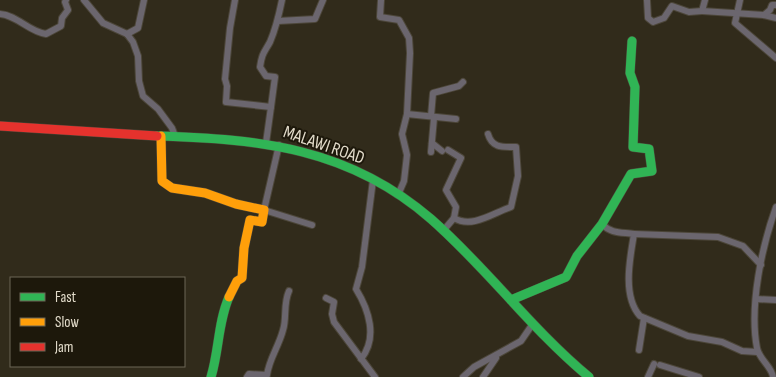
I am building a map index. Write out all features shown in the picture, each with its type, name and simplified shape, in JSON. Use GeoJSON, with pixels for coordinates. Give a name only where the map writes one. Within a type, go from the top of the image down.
{"type":"FeatureCollection","features":[{"type":"Feature","properties":{"kind":"street"},"geometry":{"type":"LineString","coordinates":[[0,14],[9,15],[37,32],[46,34],[61,26],[62,18],[68,10],[64,2],[66,0]]}},
{"type":"Feature","properties":{"kind":"street"},"geometry":{"type":"LineString","coordinates":[[84,0],[103,23],[127,34],[135,46],[139,81],[144,96],[158,109],[172,128],[175,136]]}},
{"type":"Feature","properties":{"kind":"street"},"geometry":{"type":"LineString","coordinates":[[127,34],[138,28],[144,0]]}},
{"type":"Feature","properties":{"kind":"street"},"geometry":{"type":"LineString","coordinates":[[236,0],[230,28],[225,79],[227,86],[226,102],[271,107]]}},
{"type":"Feature","properties":{"kind":"street"},"geometry":{"type":"LineString","coordinates":[[266,142],[276,77],[266,76],[260,67],[262,52],[270,42],[278,21],[282,0]]}},
{"type":"Feature","properties":{"kind":"street"},"geometry":{"type":"LineString","coordinates":[[278,21],[315,19],[323,0]]}},
{"type":"Feature","properties":{"kind":"street"},"geometry":{"type":"LineString","coordinates":[[381,0],[380,17],[399,20],[409,38],[410,61],[406,114],[402,134],[407,154],[404,180],[398,195]]}},
{"type":"Feature","properties":{"kind":"street"},"geometry":{"type":"LineString","coordinates":[[647,0],[648,18],[653,22],[664,18],[672,6],[681,4],[689,12],[735,13],[764,15],[776,18]]}},
{"type":"Feature","properties":{"kind":"street"},"geometry":{"type":"LineString","coordinates":[[702,11],[705,0]]}},
{"type":"Feature","properties":{"kind":"street"},"geometry":{"type":"LineString","coordinates":[[740,0],[735,13],[735,23],[776,58]]}},
{"type":"Feature","properties":{"kind":"street"},"geometry":{"type":"LineString","coordinates":[[764,15],[770,10],[772,5],[776,5]]}},
{"type":"Feature","properties":{"kind":"street"},"geometry":{"type":"LineString","coordinates":[[511,300],[566,277],[577,256],[602,224],[631,174],[652,171],[650,149],[633,147],[635,87],[630,73],[632,41]]}},
{"type":"Feature","properties":{"kind":"street"},"geometry":{"type":"LineString","coordinates":[[431,152],[433,93],[459,86],[463,82]]}},
{"type":"Feature","properties":{"kind":"street"},"geometry":{"type":"LineString","coordinates":[[406,114],[456,119]]}},
{"type":"Feature","properties":{"kind":"street","name":"MALAWI ROAD"},"geometry":{"type":"LineString","coordinates":[[0,126],[266,142],[334,162],[372,180],[415,206],[444,231],[511,300],[532,325],[589,377]]}},
{"type":"Feature","properties":{"kind":"street"},"geometry":{"type":"LineString","coordinates":[[454,218],[461,222],[472,222],[511,208],[518,176],[516,147],[496,146],[489,140],[488,134]]}},
{"type":"Feature","properties":{"kind":"street"},"geometry":{"type":"LineString","coordinates":[[161,136],[162,181],[169,184],[172,188],[205,193],[236,202],[236,204],[264,210],[312,225]]}},
{"type":"Feature","properties":{"kind":"street"},"geometry":{"type":"LineString","coordinates":[[432,143],[461,158],[446,190],[456,207],[454,218],[444,231]]}},
{"type":"Feature","properties":{"kind":"street"},"geometry":{"type":"LineString","coordinates":[[211,377],[218,357],[223,311],[236,281],[242,278],[244,248],[250,220],[262,222],[279,145]]}},
{"type":"Feature","properties":{"kind":"street"},"geometry":{"type":"LineString","coordinates":[[361,359],[369,349],[371,328],[366,308],[356,288],[362,268],[372,180]]}},
{"type":"Feature","properties":{"kind":"street"},"geometry":{"type":"LineString","coordinates":[[774,376],[757,352],[754,320],[761,264],[776,207]]}},
{"type":"Feature","properties":{"kind":"street"},"geometry":{"type":"LineString","coordinates":[[602,224],[612,231],[634,234],[718,237],[743,246],[761,264]]}},
{"type":"Feature","properties":{"kind":"street"},"geometry":{"type":"LineString","coordinates":[[634,234],[629,254],[629,279],[637,312],[644,318],[688,336],[722,342],[742,351],[757,352]]}},
{"type":"Feature","properties":{"kind":"street"},"geometry":{"type":"LineString","coordinates":[[246,377],[249,374],[267,375],[269,363],[280,343],[284,328],[284,313],[289,291]]}},
{"type":"Feature","properties":{"kind":"street"},"geometry":{"type":"LineString","coordinates":[[326,298],[334,302],[332,314],[334,322],[375,377]]}},
{"type":"Feature","properties":{"kind":"street"},"geometry":{"type":"LineString","coordinates":[[756,299],[776,300]]}},
{"type":"Feature","properties":{"kind":"street"},"geometry":{"type":"LineString","coordinates":[[639,350],[644,318]]}},
{"type":"Feature","properties":{"kind":"street"},"geometry":{"type":"LineString","coordinates":[[463,377],[474,367],[520,341],[532,325]]}},
{"type":"Feature","properties":{"kind":"street"},"geometry":{"type":"LineString","coordinates":[[483,377],[491,362],[509,347]]}},
{"type":"Feature","properties":{"kind":"street"},"geometry":{"type":"LineString","coordinates":[[648,377],[657,365],[698,377]]}},
{"type":"Feature","properties":{"kind":"traffic: fast"},"geometry":{"type":"LineString","coordinates":[[511,300],[566,277],[577,256],[602,224],[631,174],[652,171],[649,149],[633,147],[635,87],[630,73],[632,41]]}},
{"type":"Feature","properties":{"kind":"traffic: fast"},"geometry":{"type":"LineString","coordinates":[[157,136],[232,140],[268,145],[336,162],[368,176],[400,195],[431,219],[548,339],[589,377]]}},
{"type":"Feature","properties":{"kind":"traffic: fast"},"geometry":{"type":"LineString","coordinates":[[211,377],[225,307],[229,297]]}},
{"type":"Feature","properties":{"kind":"traffic: slow"},"geometry":{"type":"LineString","coordinates":[[161,136],[162,181],[172,188],[205,193],[236,204],[264,210],[262,222],[250,220],[244,248],[242,278],[237,281],[229,297]]}},
{"type":"Feature","properties":{"kind":"traffic: jam"},"geometry":{"type":"LineString","coordinates":[[0,126],[157,136]]}}]}
